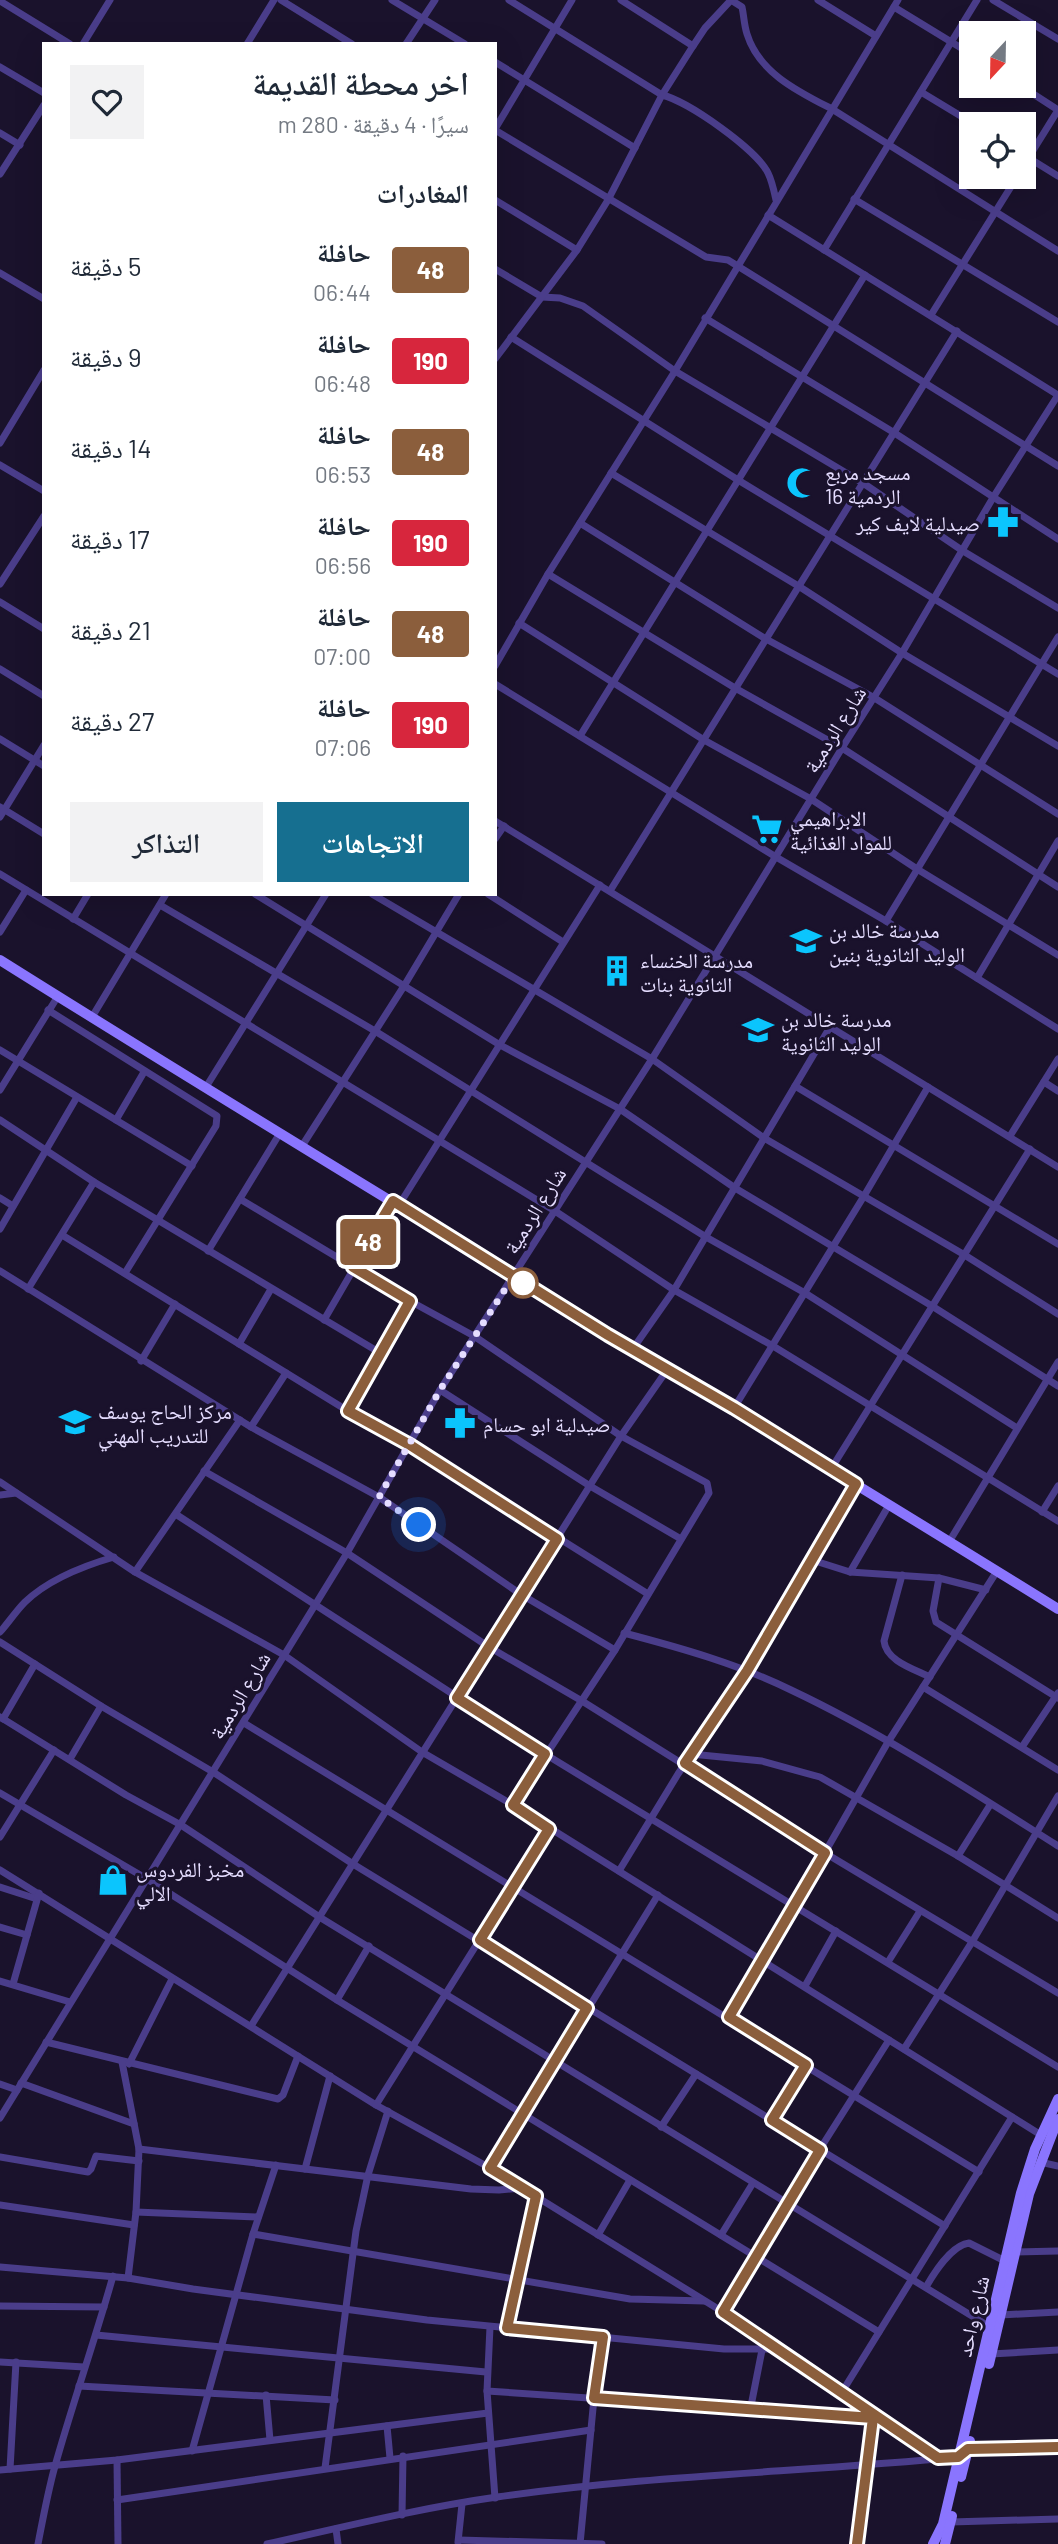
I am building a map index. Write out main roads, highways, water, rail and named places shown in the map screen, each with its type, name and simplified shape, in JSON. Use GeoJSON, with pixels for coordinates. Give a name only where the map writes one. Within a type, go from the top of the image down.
{"type":"FeatureCollection","features":[{"type":"Feature","properties":{"kind":"place","name":"مسجد مربع 16 الردمية"},"geometry":{"type":"Point","coordinates":[802,483]}},
{"type":"Feature","properties":{"kind":"place","name":"صيدلية لايف كير"},"geometry":{"type":"Point","coordinates":[1003,522]}},
{"type":"Feature","properties":{"kind":"place","name":"الابراهيمي للمواد الغذائية"},"geometry":{"type":"Point","coordinates":[767,829]}},
{"type":"Feature","properties":{"kind":"place","name":"مدرسة خالد بن الوليد الثانوية بنين"},"geometry":{"type":"Point","coordinates":[806,941]}},
{"type":"Feature","properties":{"kind":"place","name":"مدرسة الخنساء الثانوية بنات"},"geometry":{"type":"Point","coordinates":[617,971]}},
{"type":"Feature","properties":{"kind":"place","name":"مدرسة خالد بن الوليد الثانوية"},"geometry":{"type":"Point","coordinates":[758,1030]}},
{"type":"Feature","properties":{"kind":"place","name":"مركز الحاج يوسف للتدريب المهني"},"geometry":{"type":"Point","coordinates":[75,1422]}},
{"type":"Feature","properties":{"kind":"place","name":"صيدلية ابو حسام"},"geometry":{"type":"Point","coordinates":[460,1423]}},
{"type":"Feature","properties":{"kind":"place","name":"مخبز الفردوس الالي"},"geometry":{"type":"Point","coordinates":[113,1880]}}]}
